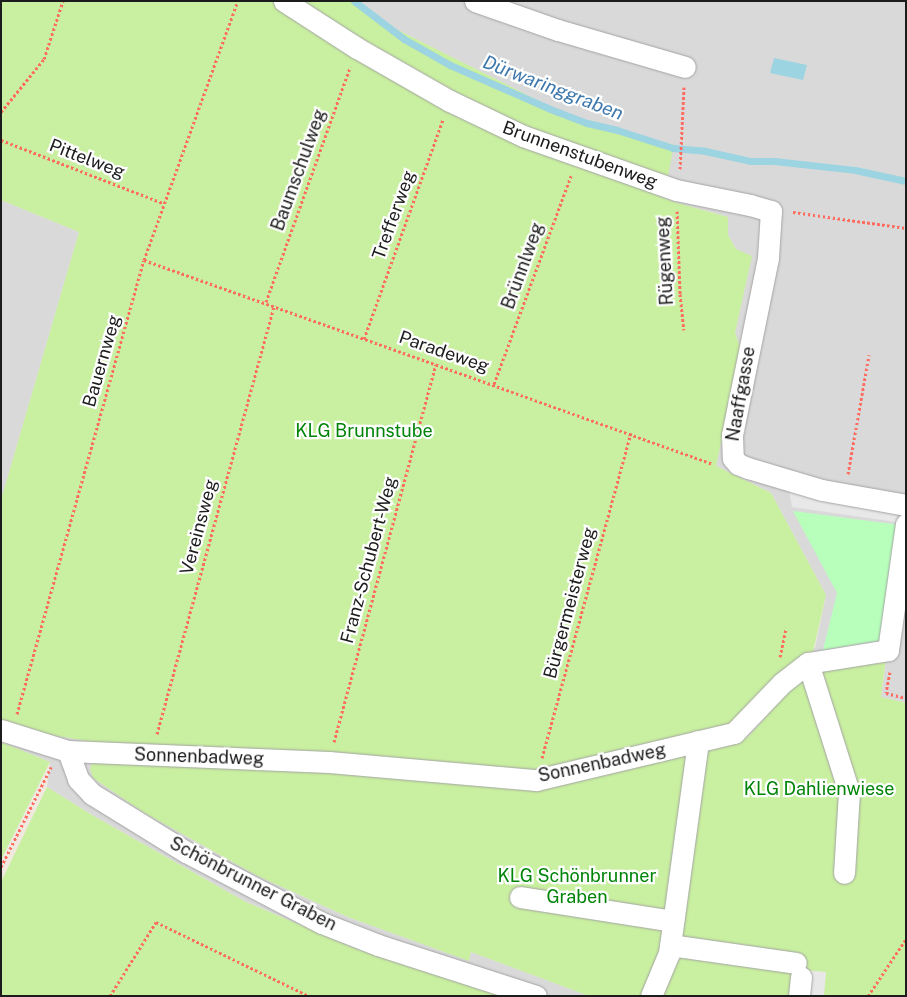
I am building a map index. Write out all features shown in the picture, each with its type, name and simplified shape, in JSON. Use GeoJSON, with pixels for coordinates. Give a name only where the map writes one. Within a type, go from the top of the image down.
{"type":"FeatureCollection","features":[{"type":"Feature","properties":{"kind":"street","name":"Brunnenstubenweg"},"geometry":{"type":"LineString","coordinates":[[284,1],[357,48],[450,101],[523,136],[676,190],[750,204],[771,211]]}},
{"type":"Feature","properties":{"kind":"street"},"geometry":{"type":"LineString","coordinates":[[475,1],[558,30],[685,67]]}},
{"type":"Feature","properties":{"kind":"street","name":"Naaffgasse"},"geometry":{"type":"LineString","coordinates":[[771,211],[768,258],[732,436],[733,458],[738,464],[748,468],[822,490],[906,505]]}},
{"type":"Feature","properties":{"kind":"street"},"geometry":{"type":"LineString","coordinates":[[888,650],[906,524]]}},
{"type":"Feature","properties":{"kind":"street","name":"Sonnenbadweg"},"geometry":{"type":"LineString","coordinates":[[68,751],[151,756],[329,762],[536,780],[734,733],[782,683],[808,663],[888,650]]}},
{"type":"Feature","properties":{"kind":"street"},"geometry":{"type":"LineString","coordinates":[[808,663],[849,792],[844,873]]}},
{"type":"Feature","properties":{"kind":"street"},"geometry":{"type":"LineString","coordinates":[[6,732],[68,751]]}},
{"type":"Feature","properties":{"kind":"street"},"geometry":{"type":"LineString","coordinates":[[651,996],[669,953],[698,741]]}},
{"type":"Feature","properties":{"kind":"street","name":"Schönbrunner Graben"},"geometry":{"type":"LineString","coordinates":[[68,751],[78,779],[92,794],[186,852],[322,923],[378,945],[536,996]]}},
{"type":"Feature","properties":{"kind":"street"},"geometry":{"type":"LineString","coordinates":[[520,897],[673,921]]}},
{"type":"Feature","properties":{"kind":"street"},"geometry":{"type":"LineString","coordinates":[[670,945],[799,978]]}},
{"type":"Feature","properties":{"kind":"path"},"geometry":{"type":"LineString","coordinates":[[1,112],[44,59],[63,1]]}},
{"type":"Feature","properties":{"kind":"path","name":"Bauernweg"},"geometry":{"type":"LineString","coordinates":[[6,732],[144,260],[163,203],[238,1]]}},
{"type":"Feature","properties":{"kind":"path","name":"Baumschulweg"},"geometry":{"type":"LineString","coordinates":[[266,302],[357,48]]}},
{"type":"Feature","properties":{"kind":"path"},"geometry":{"type":"LineString","coordinates":[[681,156],[685,67]]}},
{"type":"Feature","properties":{"kind":"path","name":"Trefferweg"},"geometry":{"type":"LineString","coordinates":[[364,339],[450,101]]}},
{"type":"Feature","properties":{"kind":"path","name":"Pittelweg"},"geometry":{"type":"LineString","coordinates":[[1,140],[163,203]]}},
{"type":"Feature","properties":{"kind":"path","name":"Brünnlweg"},"geometry":{"type":"LineString","coordinates":[[494,384],[578,156]]}},
{"type":"Feature","properties":{"kind":"path","name":"Rügenweg"},"geometry":{"type":"LineString","coordinates":[[676,190],[680,294],[684,330]]}},
{"type":"Feature","properties":{"kind":"path"},"geometry":{"type":"LineString","coordinates":[[771,211],[808,213],[906,228]]}},
{"type":"Feature","properties":{"kind":"path","name":"Paradeweg"},"geometry":{"type":"LineString","coordinates":[[144,260],[631,433],[715,465],[733,458]]}},
{"type":"Feature","properties":{"kind":"path","name":"Vereinsweg"},"geometry":{"type":"LineString","coordinates":[[151,756],[274,305]]}},
{"type":"Feature","properties":{"kind":"path"},"geometry":{"type":"LineString","coordinates":[[845,494],[869,355]]}},
{"type":"Feature","properties":{"kind":"path","name":"Franz-Schubert-Weg"},"geometry":{"type":"LineString","coordinates":[[329,762],[436,365]]}},
{"type":"Feature","properties":{"kind":"path","name":"Bürgermeisterweg"},"geometry":{"type":"LineString","coordinates":[[536,780],[631,433]]}},
{"type":"Feature","properties":{"kind":"path"},"geometry":{"type":"LineString","coordinates":[[888,650],[894,653],[886,693],[906,698]]}},
{"type":"Feature","properties":{"kind":"path"},"geometry":{"type":"LineString","coordinates":[[1,867],[53,763],[68,751]]}},
{"type":"Feature","properties":{"kind":"path"},"geometry":{"type":"LineString","coordinates":[[110,996],[156,922],[309,996]]}},
{"type":"Feature","properties":{"kind":"path"},"geometry":{"type":"LineString","coordinates":[[868,996],[906,939]]}},
{"type":"Feature","properties":{"kind":"shaded area"},"geometry":{"type":"Polygon","coordinates":[[[356,1],[906,1],[906,703],[881,697],[886,659],[809,668],[748,737],[532,787],[93,778],[143,812],[258,876],[348,917],[469,960],[471,952],[589,996],[502,996],[356,949],[244,901],[92,815],[47,787],[50,762],[1,742],[1,725],[152,752],[815,648],[826,595],[771,493],[716,466],[741,349],[735,333],[751,257],[736,249],[728,235],[728,217],[674,202],[498,133],[451,94],[616,129],[563,113],[396,29],[356,1]]]}},
{"type":"Feature","properties":{"kind":"shaded area"},"geometry":{"type":"Polygon","coordinates":[[[1,200],[79,232],[1,500],[1,200]]]}},
{"type":"Feature","properties":{"kind":"shaded area"},"geometry":{"type":"Polygon","coordinates":[[[789,491],[898,512],[896,522],[792,507],[789,491]]]}},
{"type":"Feature","properties":{"kind":"shaded area"},"geometry":{"type":"Polygon","coordinates":[[[794,969],[826,972],[824,996],[792,996],[794,969]]]}},
{"type":"Feature","properties":{"kind":"green space","name":"KLG Brunnstube"},"geometry":{"type":"Polygon","coordinates":[[[1,1],[276,1],[498,133],[674,202],[728,217],[728,235],[736,249],[752,256],[735,333],[741,349],[716,466],[771,493],[826,595],[813,652],[724,729],[546,773],[152,752],[1,725],[1,500],[79,232],[1,200],[1,1]]]}},
{"type":"Feature","properties":{"kind":"green space"},"geometry":{"type":"Polygon","coordinates":[[[296,1],[356,1],[396,29],[563,113],[674,145],[667,181],[516,127],[296,1]]]}},
{"type":"Feature","properties":{"kind":"green space"},"geometry":{"type":"Polygon","coordinates":[[[793,511],[900,525],[883,640],[823,650],[837,593],[793,511]]]}},
{"type":"Feature","properties":{"kind":"green space"},"geometry":{"type":"Polygon","coordinates":[[[886,658],[881,697],[906,703],[906,996],[589,996],[471,952],[469,961],[348,917],[258,876],[143,812],[93,778],[90,769],[94,759],[433,773],[532,787],[748,737],[809,668],[886,658]]]}},
{"type":"Feature","properties":{"kind":"green space"},"geometry":{"type":"Polygon","coordinates":[[[1,742],[50,762],[1,860],[1,742]]]}},
{"type":"Feature","properties":{"kind":"green space"},"geometry":{"type":"Polygon","coordinates":[[[47,787],[92,815],[244,901],[356,949],[502,996],[1,996],[1,882],[47,787]]]}},
{"type":"Feature","properties":{"kind":"water"},"geometry":{"type":"Polygon","coordinates":[[[774,58],[807,65],[803,80],[770,73],[774,58]]]}},
{"type":"Feature","properties":{"kind":"waterway","name":"Dürwaringgraben"},"geometry":{"type":"LineString","coordinates":[[354,1],[404,39],[450,65],[550,109],[587,123],[617,130],[673,148],[705,151],[750,161],[774,161],[855,170],[906,181]]}},
{"type":"Feature","properties":{"kind":"park label","name":"KLG Dahlienwiese"},"geometry":{"type":"Point","coordinates":[819,789]}},
{"type":"Feature","properties":{"kind":"park label","name":"KLG Schönbrunner Graben"},"geometry":{"type":"Point","coordinates":[577,888]}}]}
